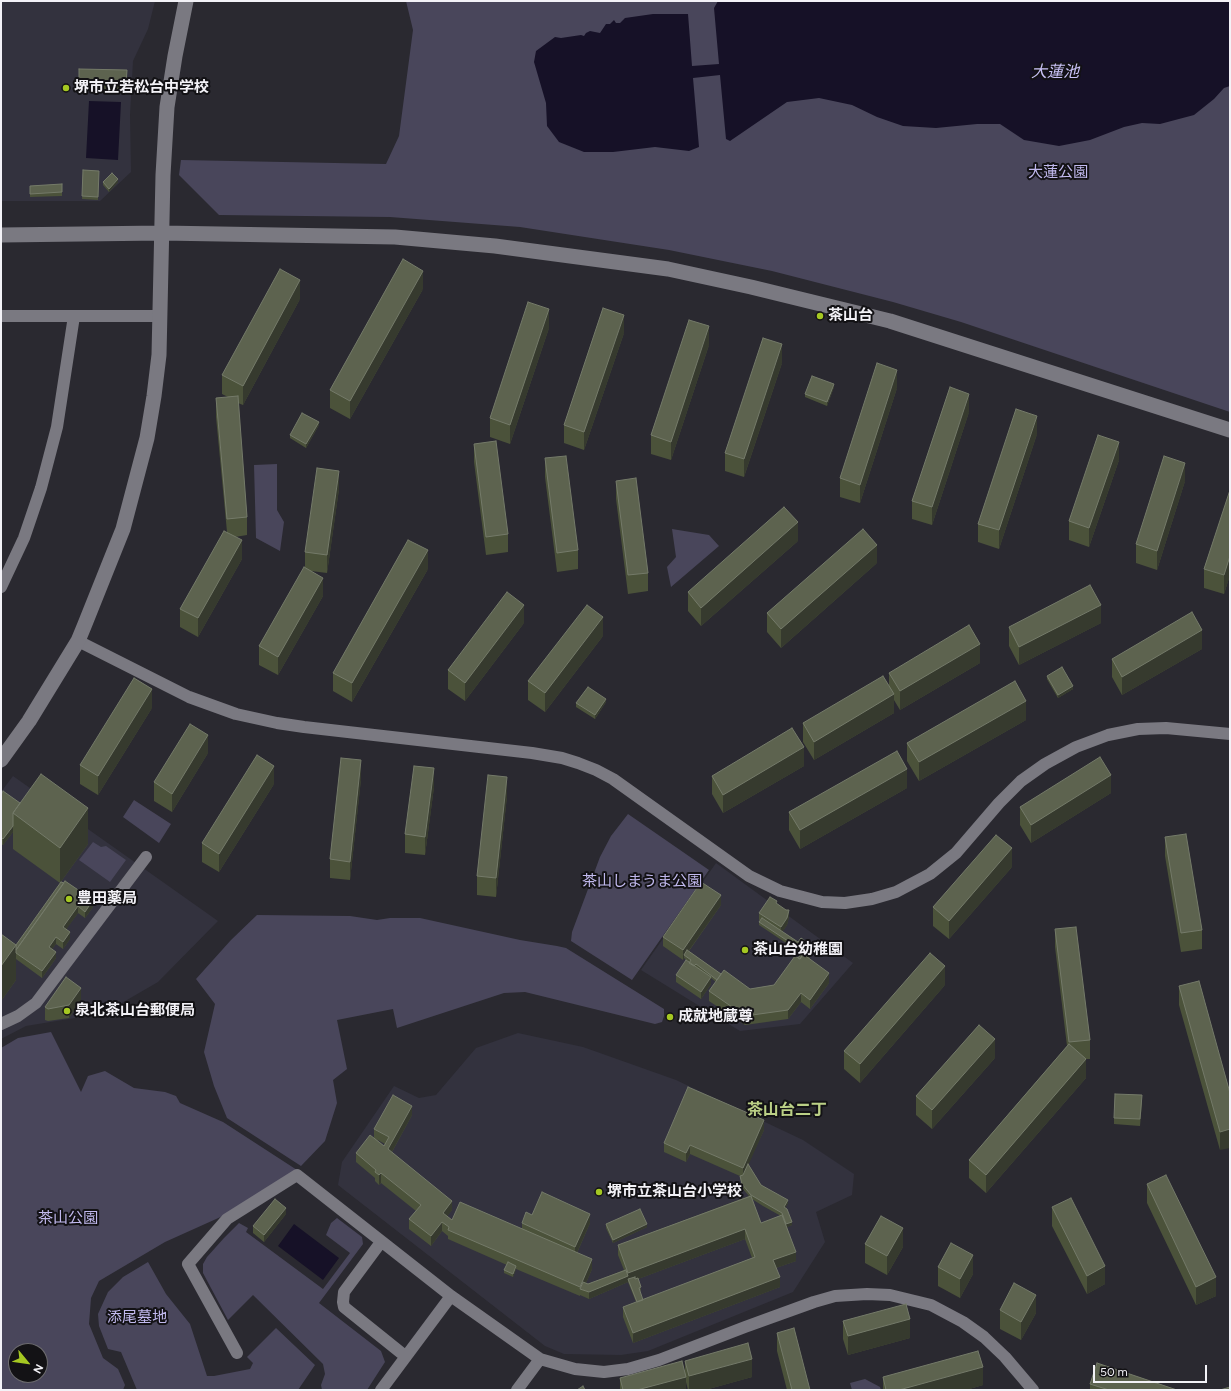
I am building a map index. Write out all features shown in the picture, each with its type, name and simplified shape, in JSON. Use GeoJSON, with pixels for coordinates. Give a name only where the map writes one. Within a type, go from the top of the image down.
{"type":"FeatureCollection","features":[{"type":"Feature","properties":{"kind":"street"},"geometry":{"type":"LineString","coordinates":[[1,760],[29,721],[78,641],[120,536],[147,438],[159,355],[163,175],[167,107],[186,1]]}},
{"type":"Feature","properties":{"kind":"street"},"geometry":{"type":"LineString","coordinates":[[1,235],[162,233],[395,236],[495,246],[668,269],[751,287],[890,321],[1230,430]]}},
{"type":"Feature","properties":{"kind":"street"},"geometry":{"type":"LineString","coordinates":[[1,316],[160,316]]}},
{"type":"Feature","properties":{"kind":"street"},"geometry":{"type":"LineString","coordinates":[[1,587],[24,538],[41,488],[57,427],[74,316]]}},
{"type":"Feature","properties":{"kind":"street"},"geometry":{"type":"LineString","coordinates":[[78,641],[189,697],[236,714],[304,727],[532,753],[562,758],[578,763],[613,779],[749,876],[780,891],[822,902],[845,903],[872,899],[896,892],[930,874],[956,853],[999,803],[1021,781],[1045,764],[1076,746],[1108,735],[1138,729],[1166,728],[1230,734]]}},
{"type":"Feature","properties":{"kind":"street"},"geometry":{"type":"LineString","coordinates":[[1,1024],[18,1016],[36,1003],[146,857]]}},
{"type":"Feature","properties":{"kind":"street"},"geometry":{"type":"LineString","coordinates":[[237,1354],[188,1264],[227,1219],[297,1176],[451,1296],[540,1359],[575,1369],[604,1372],[628,1369],[659,1360],[814,1302],[835,1296],[866,1294],[890,1295],[931,1305],[963,1322],[984,1337],[1033,1390]]}},
{"type":"Feature","properties":{"kind":"street"},"geometry":{"type":"LineString","coordinates":[[381,1242],[344,1292],[344,1308],[405,1356]]}},
{"type":"Feature","properties":{"kind":"street"},"geometry":{"type":"LineString","coordinates":[[381,1390],[451,1296]]}},
{"type":"Feature","properties":{"kind":"street"},"geometry":{"type":"LineString","coordinates":[[517,1390],[540,1359]]}},
{"type":"Feature","properties":{"kind":"shaded area","name":"堺市立若松台中学校"},"geometry":{"type":"Polygon","coordinates":[[[1,1],[155,1],[148,29],[133,61],[130,115],[131,172],[100,201],[1,201],[1,1]]]}},
{"type":"Feature","properties":{"kind":"shaded area"},"geometry":{"type":"Polygon","coordinates":[[[13,776],[218,921],[158,982],[120,1004],[87,1016],[26,1026],[1,1039],[1,792],[13,776]]]}},
{"type":"Feature","properties":{"kind":"shaded area","name":"茶山台幼稚園"},"geometry":{"type":"Polygon","coordinates":[[[716,863],[853,963],[800,1024],[740,1031],[641,970],[716,863]]]}},
{"type":"Feature","properties":{"kind":"shaded area","name":"堺市立茶山台小学校"},"geometry":{"type":"Polygon","coordinates":[[[518,1033],[583,1047],[676,1080],[803,1140],[854,1174],[852,1195],[816,1212],[825,1242],[793,1292],[648,1351],[621,1355],[564,1354],[545,1346],[338,1185],[342,1162],[394,1086],[419,1098],[436,1095],[476,1048],[518,1033]]]}},
{"type":"Feature","properties":{"kind":"green space","name":"大蓮公園"},"geometry":{"type":"Polygon","coordinates":[[[406,1],[1230,1],[1230,412],[961,322],[893,302],[772,271],[669,250],[520,227],[390,217],[219,215],[179,175],[181,160],[386,164],[399,136],[413,30],[406,1]]]}},
{"type":"Feature","properties":{"kind":"green space"},"geometry":{"type":"Polygon","coordinates":[[[277,464],[277,510],[284,522],[280,551],[256,538],[254,465],[277,464]]]}},
{"type":"Feature","properties":{"kind":"green space"},"geometry":{"type":"Polygon","coordinates":[[[672,529],[709,535],[719,546],[671,587],[667,567],[676,557],[672,529]]]}},
{"type":"Feature","properties":{"kind":"green space"},"geometry":{"type":"Polygon","coordinates":[[[134,800],[171,824],[159,843],[123,817],[134,800]]]}},
{"type":"Feature","properties":{"kind":"green space","name":"茶山しまうま公園"},"geometry":{"type":"Polygon","coordinates":[[[628,814],[709,870],[632,980],[571,941],[572,932],[600,857],[611,836],[628,814]]]}},
{"type":"Feature","properties":{"kind":"green space"},"geometry":{"type":"Polygon","coordinates":[[[93,842],[101,847],[106,846],[126,860],[110,882],[79,860],[93,842]]]}},
{"type":"Feature","properties":{"kind":"green space"},"geometry":{"type":"Polygon","coordinates":[[[257,915],[350,916],[377,920],[390,918],[420,918],[520,940],[566,948],[664,1009],[664,1016],[662,1022],[655,1024],[525,992],[504,993],[397,1028],[393,1009],[337,1020],[347,1069],[333,1080],[337,1103],[325,1141],[301,1166],[227,1118],[214,1086],[204,1052],[215,1004],[196,979],[231,940],[257,915]]]}},
{"type":"Feature","properties":{"kind":"green space","name":"茶山公園"},"geometry":{"type":"Polygon","coordinates":[[[51,1032],[81,1092],[88,1076],[105,1071],[134,1088],[165,1092],[176,1096],[180,1103],[223,1122],[297,1170],[225,1215],[165,1242],[99,1281],[91,1298],[89,1324],[103,1358],[118,1369],[125,1385],[123,1390],[1,1390],[1,1048],[18,1038],[51,1032]]]}},
{"type":"Feature","properties":{"kind":"green space"},"geometry":{"type":"Polygon","coordinates":[[[337,1218],[362,1237],[363,1244],[319,1303],[381,1351],[385,1362],[367,1390],[322,1390],[321,1385],[325,1374],[323,1364],[253,1295],[228,1320],[203,1273],[203,1264],[207,1257],[239,1223],[248,1228],[246,1232],[323,1289],[350,1253],[326,1235],[331,1223],[337,1218]]]}},
{"type":"Feature","properties":{"kind":"green space","name":"添尾墓地"},"geometry":{"type":"Polygon","coordinates":[[[148,1262],[166,1294],[190,1324],[207,1376],[250,1369],[253,1363],[247,1357],[276,1328],[315,1365],[298,1390],[137,1390],[121,1352],[108,1349],[99,1326],[98,1314],[108,1292],[123,1277],[148,1262]]]}},
{"type":"Feature","properties":{"kind":"green space"},"geometry":{"type":"Polygon","coordinates":[[[865,1379],[880,1387],[881,1390],[852,1390],[850,1383],[865,1379]]]}},
{"type":"Feature","properties":{"kind":"water","name":"大蓮池"},"geometry":{"type":"Polygon","coordinates":[[[718,1],[1230,1],[1230,86],[1224,88],[1214,99],[1194,115],[1160,124],[1142,123],[1124,127],[1090,140],[1059,146],[1024,140],[1000,124],[977,124],[936,128],[903,126],[877,117],[852,105],[819,98],[787,102],[730,141],[726,139],[720,75],[693,78],[699,147],[689,151],[655,147],[613,152],[584,152],[559,142],[547,126],[546,103],[534,62],[536,51],[555,37],[561,38],[581,35],[584,36],[590,31],[600,33],[606,24],[610,24],[614,20],[616,23],[620,23],[625,18],[653,14],[688,14],[692,66],[719,64],[714,8],[718,1]]]}},
{"type":"Feature","properties":{"kind":"water"},"geometry":{"type":"Polygon","coordinates":[[[89,101],[121,102],[118,160],[86,158],[89,101]]]}},
{"type":"Feature","properties":{"kind":"water"},"geometry":{"type":"Polygon","coordinates":[[[294,1224],[339,1258],[323,1280],[278,1246],[294,1224]]]}},
{"type":"Feature","properties":{"kind":"building"},"geometry":{"type":"Polygon","coordinates":[[[79,69],[127,70],[126,84],[79,83],[79,69]]]}},
{"type":"Feature","properties":{"kind":"building"},"geometry":{"type":"Polygon","coordinates":[[[83,170],[99,171],[98,197],[82,196],[83,170]]]}},
{"type":"Feature","properties":{"kind":"building"},"geometry":{"type":"Polygon","coordinates":[[[112,173],[118,179],[109,189],[103,182],[112,173]]]}},
{"type":"Feature","properties":{"kind":"building"},"geometry":{"type":"Polygon","coordinates":[[[62,184],[62,192],[30,194],[30,186],[62,184]]]}},
{"type":"Feature","properties":{"kind":"building"},"geometry":{"type":"Polygon","coordinates":[[[403,259],[423,271],[350,401],[330,390],[403,259]]]}},
{"type":"Feature","properties":{"kind":"building"},"geometry":{"type":"Polygon","coordinates":[[[280,269],[300,280],[243,386],[222,375],[280,269]]]}},
{"type":"Feature","properties":{"kind":"building"},"geometry":{"type":"Polygon","coordinates":[[[528,302],[549,309],[510,425],[490,418],[528,302]]]}},
{"type":"Feature","properties":{"kind":"building"},"geometry":{"type":"Polygon","coordinates":[[[603,308],[624,315],[584,432],[564,425],[603,308]]]}},
{"type":"Feature","properties":{"kind":"building"},"geometry":{"type":"Polygon","coordinates":[[[689,320],[709,326],[671,442],[651,435],[689,320]]]}},
{"type":"Feature","properties":{"kind":"building"},"geometry":{"type":"Polygon","coordinates":[[[763,338],[782,344],[744,459],[725,453],[763,338]]]}},
{"type":"Feature","properties":{"kind":"building"},"geometry":{"type":"Polygon","coordinates":[[[877,363],[897,370],[860,485],[840,478],[877,363]]]}},
{"type":"Feature","properties":{"kind":"building"},"geometry":{"type":"Polygon","coordinates":[[[812,376],[834,384],[827,402],[805,394],[812,376]]]}},
{"type":"Feature","properties":{"kind":"building"},"geometry":{"type":"Polygon","coordinates":[[[950,387],[969,394],[932,507],[912,501],[950,387]]]}},
{"type":"Feature","properties":{"kind":"building"},"geometry":{"type":"Polygon","coordinates":[[[238,396],[247,517],[227,519],[216,398],[238,396]]]}},
{"type":"Feature","properties":{"kind":"building"},"geometry":{"type":"Polygon","coordinates":[[[1016,409],[1037,416],[999,530],[978,524],[1016,409]]]}},
{"type":"Feature","properties":{"kind":"building"},"geometry":{"type":"Polygon","coordinates":[[[302,413],[319,422],[306,444],[290,435],[302,413]]]}},
{"type":"Feature","properties":{"kind":"building"},"geometry":{"type":"Polygon","coordinates":[[[1098,435],[1119,442],[1089,528],[1069,521],[1098,435]]]}},
{"type":"Feature","properties":{"kind":"building"},"geometry":{"type":"Polygon","coordinates":[[[496,441],[508,534],[486,537],[474,444],[496,441]]]}},
{"type":"Feature","properties":{"kind":"building"},"geometry":{"type":"Polygon","coordinates":[[[566,456],[578,550],[557,553],[545,458],[566,456]]]}},
{"type":"Feature","properties":{"kind":"building"},"geometry":{"type":"Polygon","coordinates":[[[1164,456],[1185,463],[1157,551],[1136,544],[1164,456]]]}},
{"type":"Feature","properties":{"kind":"building"},"geometry":{"type":"Polygon","coordinates":[[[317,468],[339,471],[327,555],[305,552],[317,468]]]}},
{"type":"Feature","properties":{"kind":"building"},"geometry":{"type":"Polygon","coordinates":[[[636,478],[648,573],[628,575],[616,481],[636,478]]]}},
{"type":"Feature","properties":{"kind":"building"},"geometry":{"type":"Polygon","coordinates":[[[1230,490],[1230,556],[1224,575],[1204,569],[1230,490]]]}},
{"type":"Feature","properties":{"kind":"building"},"geometry":{"type":"Polygon","coordinates":[[[784,507],[798,522],[701,608],[688,592],[784,507]]]}},
{"type":"Feature","properties":{"kind":"building"},"geometry":{"type":"Polygon","coordinates":[[[863,529],[877,545],[781,629],[767,613],[863,529]]]}},
{"type":"Feature","properties":{"kind":"building"},"geometry":{"type":"Polygon","coordinates":[[[224,531],[242,540],[198,618],[180,609],[224,531]]]}},
{"type":"Feature","properties":{"kind":"building"},"geometry":{"type":"Polygon","coordinates":[[[408,540],[428,550],[352,683],[333,673],[408,540]]]}},
{"type":"Feature","properties":{"kind":"building"},"geometry":{"type":"Polygon","coordinates":[[[304,567],[323,578],[278,657],[259,646],[304,567]]]}},
{"type":"Feature","properties":{"kind":"building"},"geometry":{"type":"Polygon","coordinates":[[[1090,585],[1101,605],[1019,647],[1009,627],[1090,585]]]}},
{"type":"Feature","properties":{"kind":"building"},"geometry":{"type":"Polygon","coordinates":[[[507,592],[524,605],[465,683],[448,670],[507,592]]]}},
{"type":"Feature","properties":{"kind":"building"},"geometry":{"type":"Polygon","coordinates":[[[587,605],[603,617],[545,693],[528,681],[587,605]]]}},
{"type":"Feature","properties":{"kind":"building"},"geometry":{"type":"Polygon","coordinates":[[[1192,612],[1202,630],[1122,677],[1112,659],[1192,612]]]}},
{"type":"Feature","properties":{"kind":"building"},"geometry":{"type":"Polygon","coordinates":[[[969,625],[980,644],[900,691],[889,673],[969,625]]]}},
{"type":"Feature","properties":{"kind":"building"},"geometry":{"type":"Polygon","coordinates":[[[1062,667],[1073,686],[1058,695],[1047,676],[1062,667]]]}},
{"type":"Feature","properties":{"kind":"building"},"geometry":{"type":"Polygon","coordinates":[[[883,676],[894,694],[814,742],[803,723],[883,676]]]}},
{"type":"Feature","properties":{"kind":"building"},"geometry":{"type":"Polygon","coordinates":[[[134,678],[152,689],[98,776],[80,765],[134,678]]]}},
{"type":"Feature","properties":{"kind":"building"},"geometry":{"type":"Polygon","coordinates":[[[1015,681],[1026,701],[919,762],[907,743],[1015,681]]]}},
{"type":"Feature","properties":{"kind":"building"},"geometry":{"type":"Polygon","coordinates":[[[588,687],[606,699],[595,715],[576,703],[588,687]]]}},
{"type":"Feature","properties":{"kind":"building"},"geometry":{"type":"Polygon","coordinates":[[[190,724],[208,735],[172,794],[154,782],[190,724]]]}},
{"type":"Feature","properties":{"kind":"building"},"geometry":{"type":"Polygon","coordinates":[[[792,728],[804,747],[723,795],[712,776],[792,728]]]}},
{"type":"Feature","properties":{"kind":"building"},"geometry":{"type":"Polygon","coordinates":[[[897,751],[907,769],[800,830],[789,812],[897,751]]]}},
{"type":"Feature","properties":{"kind":"building"},"geometry":{"type":"Polygon","coordinates":[[[257,755],[274,766],[219,854],[202,843],[257,755]]]}},
{"type":"Feature","properties":{"kind":"building"},"geometry":{"type":"Polygon","coordinates":[[[1100,757],[1111,775],[1031,825],[1020,807],[1100,757]]]}},
{"type":"Feature","properties":{"kind":"building"},"geometry":{"type":"Polygon","coordinates":[[[341,758],[361,760],[350,862],[330,859],[341,758]]]}},
{"type":"Feature","properties":{"kind":"building"},"geometry":{"type":"Polygon","coordinates":[[[414,766],[434,768],[425,837],[405,834],[414,766]]]}},
{"type":"Feature","properties":{"kind":"building"},"geometry":{"type":"Polygon","coordinates":[[[41,774],[88,808],[60,848],[13,813],[41,774]]]}},
{"type":"Feature","properties":{"kind":"building"},"geometry":{"type":"Polygon","coordinates":[[[488,775],[507,777],[496,878],[477,876],[488,775]]]}},
{"type":"Feature","properties":{"kind":"building"},"geometry":{"type":"Polygon","coordinates":[[[3,791],[20,803],[13,813],[13,826],[3,839],[1,837],[1,795],[3,791]]]}},
{"type":"Feature","properties":{"kind":"building"},"geometry":{"type":"Polygon","coordinates":[[[1186,834],[1202,930],[1181,933],[1165,837],[1186,834]]]}},
{"type":"Feature","properties":{"kind":"building"},"geometry":{"type":"Polygon","coordinates":[[[996,835],[1012,848],[949,921],[933,907],[996,835]]]}},
{"type":"Feature","properties":{"kind":"building"},"geometry":{"type":"Polygon","coordinates":[[[65,881],[93,900],[85,912],[78,906],[63,927],[70,932],[63,942],[56,937],[49,947],[56,952],[42,971],[16,953],[16,950],[65,881]]]}},
{"type":"Feature","properties":{"kind":"building"},"geometry":{"type":"Polygon","coordinates":[[[61,882],[64,883],[16,950],[16,945],[61,882]]]}},
{"type":"Feature","properties":{"kind":"building"},"geometry":{"type":"Polygon","coordinates":[[[701,882],[721,895],[683,950],[663,937],[701,882]]]}},
{"type":"Feature","properties":{"kind":"building"},"geometry":{"type":"Polygon","coordinates":[[[770,897],[777,901],[776,903],[786,910],[789,910],[787,918],[781,927],[759,913],[770,897]]]}},
{"type":"Feature","properties":{"kind":"building"},"geometry":{"type":"Polygon","coordinates":[[[762,918],[798,942],[801,938],[814,947],[809,955],[807,954],[805,956],[803,954],[800,959],[798,958],[803,951],[759,922],[762,918]]]}},
{"type":"Feature","properties":{"kind":"building"},"geometry":{"type":"Polygon","coordinates":[[[1076,927],[1090,1040],[1069,1042],[1055,929],[1076,927]]]}},
{"type":"Feature","properties":{"kind":"building"},"geometry":{"type":"Polygon","coordinates":[[[1,934],[16,945],[1,966],[1,934]]]}},
{"type":"Feature","properties":{"kind":"building"},"geometry":{"type":"Polygon","coordinates":[[[687,950],[721,974],[717,980],[696,964],[694,966],[689,963],[691,960],[684,955],[687,950]]]}},
{"type":"Feature","properties":{"kind":"building"},"geometry":{"type":"Polygon","coordinates":[[[930,953],[945,966],[860,1064],[844,1051],[930,953]]]}},
{"type":"Feature","properties":{"kind":"building"},"geometry":{"type":"Polygon","coordinates":[[[803,954],[829,973],[810,1000],[801,993],[788,1010],[745,1016],[709,991],[724,970],[750,989],[774,985],[795,956],[800,959],[803,954]]]}},
{"type":"Feature","properties":{"kind":"building"},"geometry":{"type":"Polygon","coordinates":[[[686,960],[711,977],[701,992],[676,975],[686,960]]]}},
{"type":"Feature","properties":{"kind":"building"},"geometry":{"type":"Polygon","coordinates":[[[66,977],[81,988],[69,1005],[48,1009],[45,1007],[66,977]]]}},
{"type":"Feature","properties":{"kind":"building"},"geometry":{"type":"Polygon","coordinates":[[[1199,981],[1230,1093],[1230,1129],[1220,1132],[1179,986],[1199,981]]]}},
{"type":"Feature","properties":{"kind":"building"},"geometry":{"type":"Polygon","coordinates":[[[979,1025],[995,1039],[932,1110],[916,1096],[979,1025]]]}},
{"type":"Feature","properties":{"kind":"building"},"geometry":{"type":"Polygon","coordinates":[[[1069,1044],[1086,1059],[986,1175],[969,1160],[1069,1044]]]}},
{"type":"Feature","properties":{"kind":"building"},"geometry":{"type":"Polygon","coordinates":[[[688,1087],[764,1120],[743,1168],[690,1145],[686,1153],[664,1143],[688,1087]]]}},
{"type":"Feature","properties":{"kind":"building"},"geometry":{"type":"Polygon","coordinates":[[[1115,1094],[1142,1095],[1140,1119],[1114,1118],[1115,1094]]]}},
{"type":"Feature","properties":{"kind":"building"},"geometry":{"type":"Polygon","coordinates":[[[393,1095],[412,1106],[388,1149],[452,1201],[443,1213],[452,1220],[460,1202],[592,1259],[580,1287],[448,1230],[449,1227],[442,1222],[431,1236],[409,1219],[421,1205],[381,1173],[379,1175],[375,1172],[376,1170],[356,1153],[370,1135],[384,1146],[389,1137],[374,1129],[393,1095]]]}},
{"type":"Feature","properties":{"kind":"building"},"geometry":{"type":"Polygon","coordinates":[[[748,1164],[761,1185],[788,1200],[784,1207],[787,1209],[792,1222],[786,1224],[782,1213],[751,1195],[742,1184],[740,1176],[743,1175],[748,1164]]]}},
{"type":"Feature","properties":{"kind":"building"},"geometry":{"type":"Polygon","coordinates":[[[1166,1175],[1216,1277],[1196,1287],[1147,1184],[1166,1175]]]}},
{"type":"Feature","properties":{"kind":"building"},"geometry":{"type":"Polygon","coordinates":[[[542,1192],[590,1214],[575,1247],[522,1223],[526,1212],[532,1215],[542,1192]]]}},
{"type":"Feature","properties":{"kind":"building"},"geometry":{"type":"Polygon","coordinates":[[[751,1196],[761,1223],[782,1215],[796,1252],[773,1260],[780,1277],[633,1333],[623,1307],[755,1257],[745,1229],[628,1273],[618,1245],[751,1196]]]}},
{"type":"Feature","properties":{"kind":"building"},"geometry":{"type":"Polygon","coordinates":[[[1071,1198],[1105,1266],[1087,1276],[1052,1207],[1071,1198]]]}},
{"type":"Feature","properties":{"kind":"building"},"geometry":{"type":"Polygon","coordinates":[[[275,1199],[286,1208],[264,1235],[253,1226],[275,1199]]]}},
{"type":"Feature","properties":{"kind":"building"},"geometry":{"type":"Polygon","coordinates":[[[640,1209],[647,1224],[613,1240],[606,1224],[640,1209]]]}},
{"type":"Feature","properties":{"kind":"building"},"geometry":{"type":"Polygon","coordinates":[[[881,1216],[903,1228],[887,1256],[865,1244],[881,1216]]]}},
{"type":"Feature","properties":{"kind":"building"},"geometry":{"type":"Polygon","coordinates":[[[951,1243],[973,1255],[960,1279],[938,1267],[951,1243]]]}},
{"type":"Feature","properties":{"kind":"building"},"geometry":{"type":"Polygon","coordinates":[[[508,1262],[516,1266],[513,1274],[504,1270],[508,1262]]]}},
{"type":"Feature","properties":{"kind":"building"},"geometry":{"type":"Polygon","coordinates":[[[626,1270],[628,1276],[589,1292],[580,1289],[583,1282],[588,1284],[626,1270]]]}},
{"type":"Feature","properties":{"kind":"building"},"geometry":{"type":"Polygon","coordinates":[[[635,1277],[635,1279],[638,1278],[641,1287],[639,1288],[643,1300],[637,1302],[628,1279],[635,1277]]]}},
{"type":"Feature","properties":{"kind":"building"},"geometry":{"type":"Polygon","coordinates":[[[1014,1283],[1036,1295],[1021,1322],[1000,1310],[1014,1283]]]}},
{"type":"Feature","properties":{"kind":"building"},"geometry":{"type":"Polygon","coordinates":[[[906,1304],[910,1319],[848,1336],[843,1321],[906,1304]]]}},
{"type":"Feature","properties":{"kind":"building"},"geometry":{"type":"Polygon","coordinates":[[[794,1328],[810,1390],[792,1390],[777,1333],[794,1328]]]}},
{"type":"Feature","properties":{"kind":"building"},"geometry":{"type":"Polygon","coordinates":[[[748,1343],[752,1359],[689,1376],[685,1361],[748,1343]]]}},
{"type":"Feature","properties":{"kind":"building"},"geometry":{"type":"Polygon","coordinates":[[[978,1351],[983,1367],[899,1390],[886,1390],[883,1377],[978,1351]]]}},
{"type":"Feature","properties":{"kind":"building"},"geometry":{"type":"Polygon","coordinates":[[[682,1361],[686,1377],[637,1390],[623,1390],[620,1378],[682,1361]]]}},
{"type":"Feature","properties":{"kind":"building"},"geometry":{"type":"Polygon","coordinates":[[[1097,1363],[1177,1390],[1109,1390],[1090,1384],[1097,1363]]]}},
{"type":"Feature","properties":{"kind":"building"},"geometry":{"type":"Polygon","coordinates":[[[583,1386],[585,1390],[577,1390],[583,1386]]]}},
{"type":"Feature","properties":{"kind":"building"},"geometry":{"type":"Polygon","coordinates":[[[1230,1387],[1230,1390],[1220,1390],[1230,1387]]]}},
{"type":"Feature","properties":{"kind":"place","name":"堺市立若松台中学校"},"geometry":{"type":"Point","coordinates":[66,88]}},
{"type":"Feature","properties":{"kind":"place","name":"茶山台"},"geometry":{"type":"Point","coordinates":[820,316]}},
{"type":"Feature","properties":{"kind":"place","name":"豊田薬局"},"geometry":{"type":"Point","coordinates":[69,899]}},
{"type":"Feature","properties":{"kind":"place","name":"茶山台幼稚園"},"geometry":{"type":"Point","coordinates":[745,950]}},
{"type":"Feature","properties":{"kind":"place","name":"泉北茶山台郵便局"},"geometry":{"type":"Point","coordinates":[67,1011]}},
{"type":"Feature","properties":{"kind":"place","name":"成就地蔵尊"},"geometry":{"type":"Point","coordinates":[670,1017]}},
{"type":"Feature","properties":{"kind":"place","name":"堺市立茶山台小学校"},"geometry":{"type":"Point","coordinates":[599,1192]}},
{"type":"Feature","properties":{"kind":"district","name":"茶山台二丁"},"geometry":{"type":"Point","coordinates":[787,1110]}}]}
